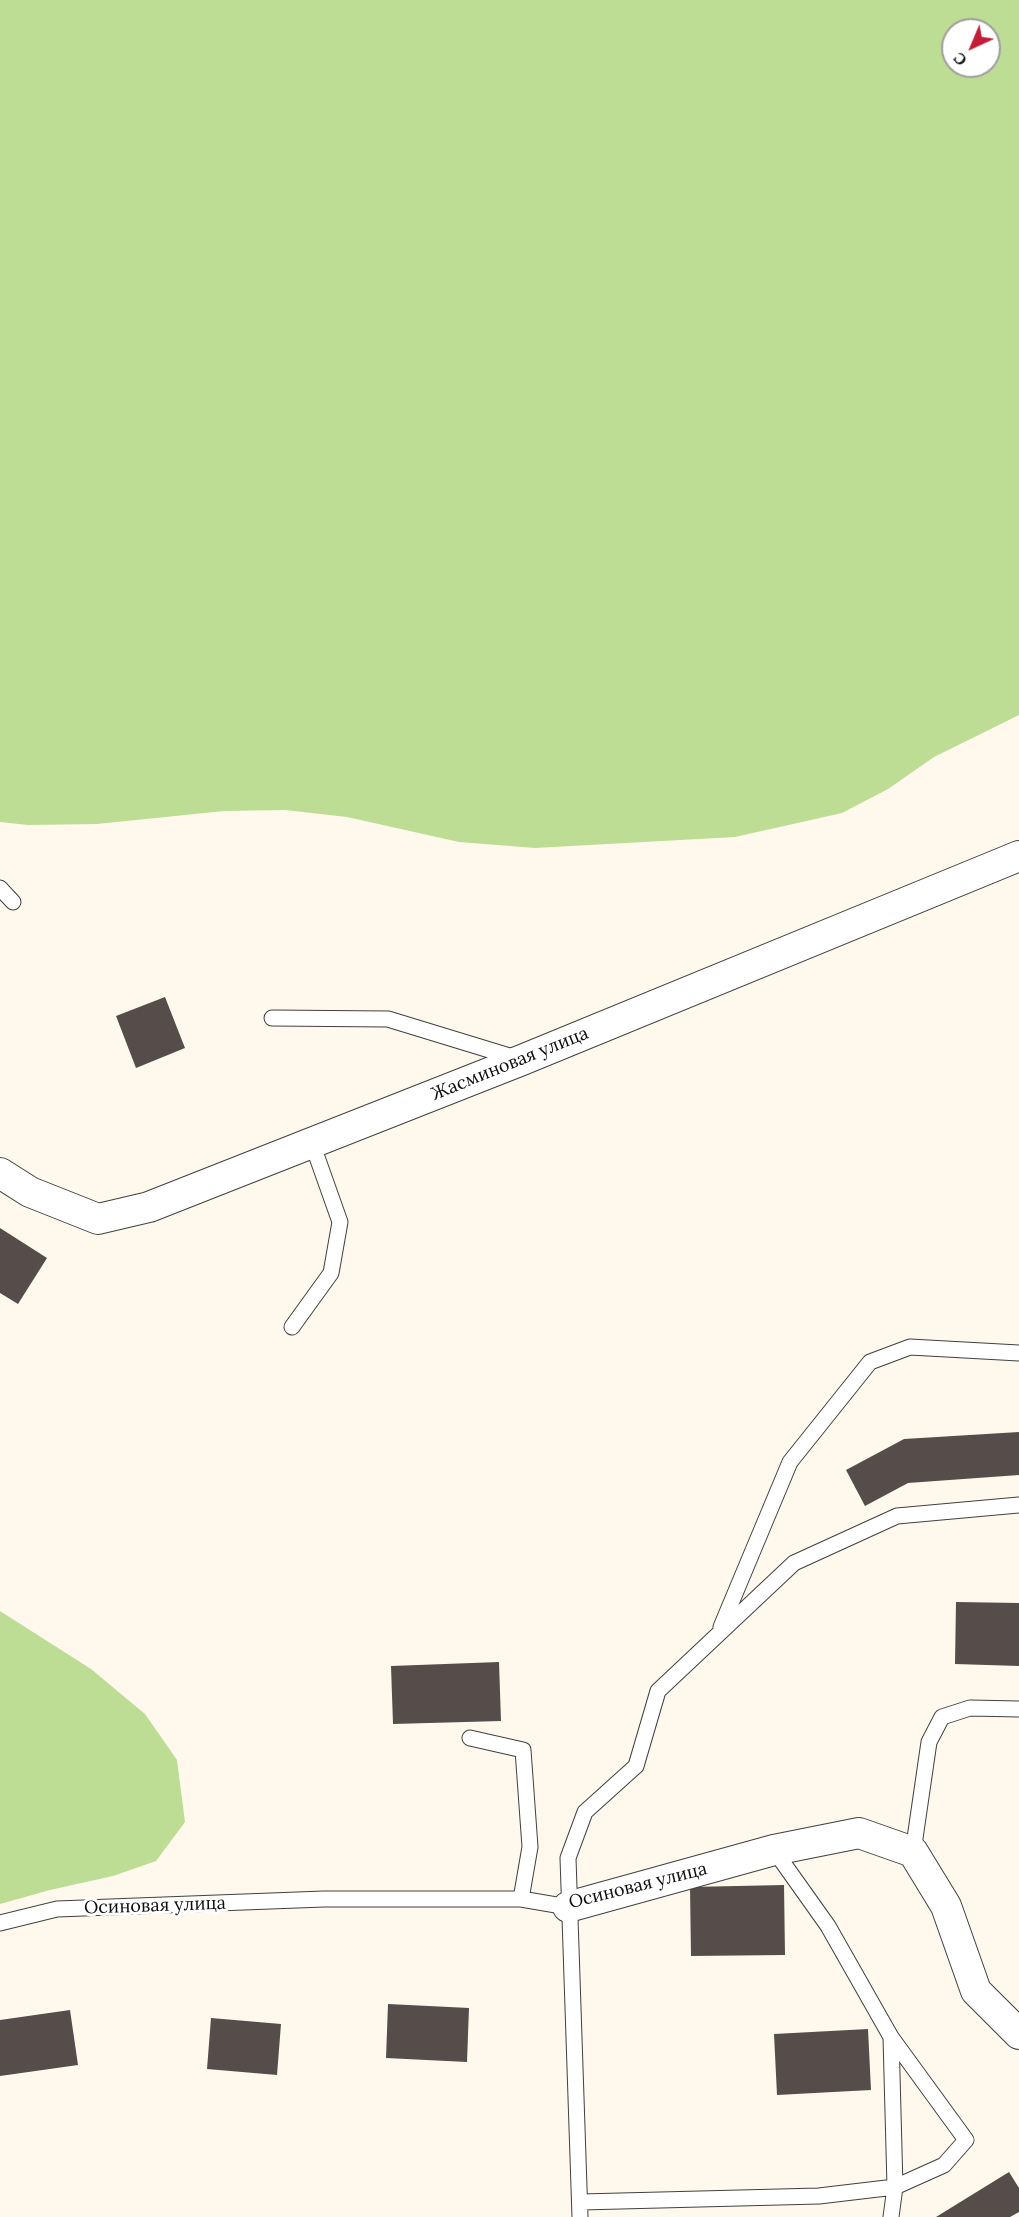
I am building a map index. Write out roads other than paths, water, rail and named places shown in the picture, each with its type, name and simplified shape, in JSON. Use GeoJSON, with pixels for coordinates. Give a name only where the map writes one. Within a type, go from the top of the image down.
{"type":"FeatureCollection","features":[{"type":"Feature","properties":{"kind":"street","name":"Жасминовая улица"},"geometry":{"type":"LineString","coordinates":[[0,1173],[30,1192],[98,1219],[149,1207],[522,1060],[1019,856]]}},
{"type":"Feature","properties":{"kind":"street","name":"Осиновая улица"},"geometry":{"type":"LineString","coordinates":[[568,1907],[774,1850],[859,1833],[913,1852]]}},
{"type":"Feature","properties":{"kind":"street"},"geometry":{"type":"LineString","coordinates":[[913,1852],[946,1906],[976,1991],[1019,2034]]}},
{"type":"Feature","properties":{"kind":"lane"},"geometry":{"type":"LineString","coordinates":[[0,888],[12,902]]}},
{"type":"Feature","properties":{"kind":"lane"},"geometry":{"type":"LineString","coordinates":[[272,1018],[388,1019],[522,1060]]}},
{"type":"Feature","properties":{"kind":"lane"},"geometry":{"type":"LineString","coordinates":[[292,1327],[331,1273],[340,1222],[312,1143]]}},
{"type":"Feature","properties":{"kind":"lane"},"geometry":{"type":"LineString","coordinates":[[719,1633],[790,1462],[870,1362],[910,1347],[1019,1353]]}},
{"type":"Feature","properties":{"kind":"lane"},"geometry":{"type":"LineString","coordinates":[[774,1850],[828,1926],[891,2037],[966,2140],[945,2165],[895,2187],[819,2196],[581,2210],[568,1907],[568,1858],[585,1812],[636,1766],[658,1691],[794,1563],[897,1516],[1019,1505]]}},
{"type":"Feature","properties":{"kind":"lane"},"geometry":{"type":"LineString","coordinates":[[913,1852],[929,1742],[942,1717],[970,1708],[1019,1709]]}},
{"type":"Feature","properties":{"kind":"lane"},"geometry":{"type":"LineString","coordinates":[[471,1738],[523,1750],[530,1847],[521,1899]]}},
{"type":"Feature","properties":{"kind":"lane","name":"Осиновая улица"},"geometry":{"type":"LineString","coordinates":[[0,1923],[57,1909],[324,1899],[521,1899],[568,1907]]}},
{"type":"Feature","properties":{"kind":"lane"},"geometry":{"type":"LineString","coordinates":[[891,2037],[895,2187],[891,2217]]}}]}
